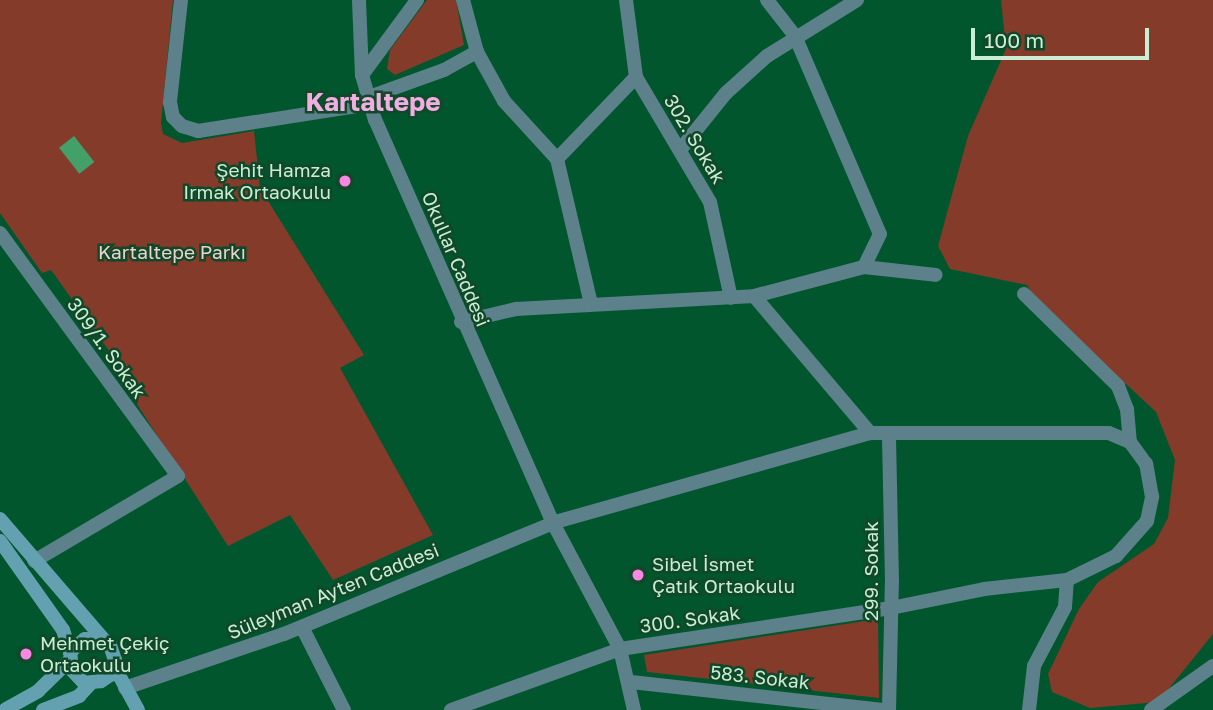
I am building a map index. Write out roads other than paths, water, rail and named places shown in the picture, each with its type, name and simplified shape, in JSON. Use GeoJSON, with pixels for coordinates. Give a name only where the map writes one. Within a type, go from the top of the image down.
{"type":"FeatureCollection","features":[{"type":"Feature","properties":{"kind":"main road"},"geometry":{"type":"LineString","coordinates":[[0,519],[111,648],[114,666],[138,710]]}},
{"type":"Feature","properties":{"kind":"main road"},"geometry":{"type":"LineString","coordinates":[[0,541],[63,630],[75,675],[90,683]]}},
{"type":"Feature","properties":{"kind":"main road"},"geometry":{"type":"LineString","coordinates":[[3,709],[38,691],[85,639],[103,640]]}},
{"type":"Feature","properties":{"kind":"main road"},"geometry":{"type":"LineString","coordinates":[[43,710],[79,696],[90,683],[106,679],[114,666]]}},
{"type":"Feature","properties":{"kind":"main road"},"geometry":{"type":"LineString","coordinates":[[3,709],[34,710]]}},
{"type":"Feature","properties":{"kind":"street"},"geometry":{"type":"LineString","coordinates":[[181,0],[170,102],[182,126],[198,131],[370,100],[444,70],[477,52]]}},
{"type":"Feature","properties":{"kind":"street","name":"Okullar Caddesi"},"geometry":{"type":"LineString","coordinates":[[359,0],[362,75],[370,100],[461,322],[553,523],[620,649],[631,682],[634,710]]}},
{"type":"Feature","properties":{"kind":"street"},"geometry":{"type":"LineString","coordinates":[[362,75],[387,34],[417,0]]}},
{"type":"Feature","properties":{"kind":"street"},"geometry":{"type":"LineString","coordinates":[[463,0],[477,52],[503,101],[556,159],[591,304]]}},
{"type":"Feature","properties":{"kind":"street","name":"302. Sokak"},"geometry":{"type":"LineString","coordinates":[[626,0],[636,76],[710,202],[731,299]]}},
{"type":"Feature","properties":{"kind":"street"},"geometry":{"type":"LineString","coordinates":[[767,0],[795,36],[880,234],[864,267]]}},
{"type":"Feature","properties":{"kind":"street"},"geometry":{"type":"LineString","coordinates":[[680,150],[726,93],[795,36],[857,0]]}},
{"type":"Feature","properties":{"kind":"street"},"geometry":{"type":"LineString","coordinates":[[556,159],[636,76]]}},
{"type":"Feature","properties":{"kind":"street","name":"309/1. Sokak"},"geometry":{"type":"LineString","coordinates":[[2,241],[178,476],[34,561]]}},
{"type":"Feature","properties":{"kind":"street"},"geometry":{"type":"LineString","coordinates":[[461,322],[516,309],[754,296],[864,267],[936,275]]}},
{"type":"Feature","properties":{"kind":"street"},"geometry":{"type":"LineString","coordinates":[[1024,294],[1118,386],[1127,409],[1130,442]]}},
{"type":"Feature","properties":{"kind":"street"},"geometry":{"type":"LineString","coordinates":[[754,296],[870,433]]}},
{"type":"Feature","properties":{"kind":"street","name":"Süleyman Ayten Caddesi"},"geometry":{"type":"LineString","coordinates":[[125,688],[302,627],[553,523],[870,433],[1109,433],[1130,442]]}},
{"type":"Feature","properties":{"kind":"street","name":"299. Sokak"},"geometry":{"type":"LineString","coordinates":[[887,710],[891,608],[889,433]]}},
{"type":"Feature","properties":{"kind":"street","name":"300. Sokak"},"geometry":{"type":"LineString","coordinates":[[451,710],[620,649],[891,608],[984,589],[1067,580],[1116,556],[1147,521],[1152,497],[1146,464],[1130,442]]}},
{"type":"Feature","properties":{"kind":"street"},"geometry":{"type":"LineString","coordinates":[[1029,710],[1034,666],[1065,607],[1067,580]]}},
{"type":"Feature","properties":{"kind":"street"},"geometry":{"type":"LineString","coordinates":[[302,627],[344,710]]}},
{"type":"Feature","properties":{"kind":"street"},"geometry":{"type":"LineString","coordinates":[[1151,710],[1213,666]]}},
{"type":"Feature","properties":{"kind":"street","name":"583. Sokak"},"geometry":{"type":"LineString","coordinates":[[631,682],[887,710]]}},
{"type":"Feature","properties":{"kind":"place","name":"Şehit Hamza Irmak Ortaokulu"},"geometry":{"type":"Point","coordinates":[345,181]}},
{"type":"Feature","properties":{"kind":"place","name":"Sibel İsmet Çatık Ortaokulu"},"geometry":{"type":"Point","coordinates":[638,575]}},
{"type":"Feature","properties":{"kind":"place","name":"Mehmet Çekiç Ortaokulu"},"geometry":{"type":"Point","coordinates":[26,654]}},
{"type":"Feature","properties":{"kind":"district","name":"Kartaltepe"},"geometry":{"type":"Point","coordinates":[373,102]}},
{"type":"Feature","properties":{"kind":"park label","name":"Kartaltepe Parkı"},"geometry":{"type":"Point","coordinates":[172,252]}}]}
